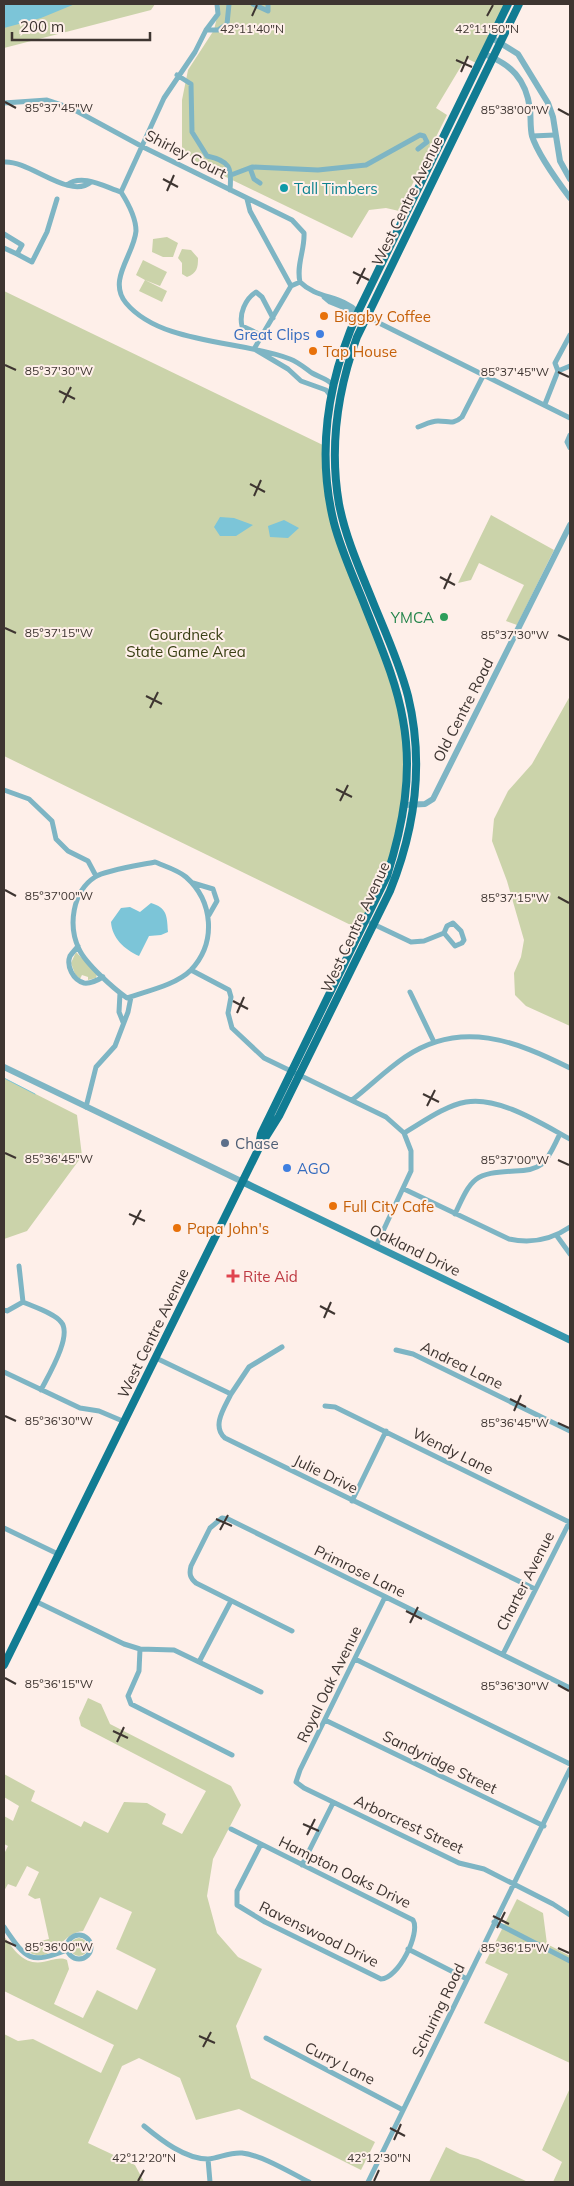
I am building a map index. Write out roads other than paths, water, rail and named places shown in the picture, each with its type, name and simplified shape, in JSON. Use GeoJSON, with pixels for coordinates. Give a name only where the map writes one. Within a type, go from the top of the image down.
{"type":"FeatureCollection","features":[{"type":"Feature","properties":{"kind":"main road","name":"West Centre Avenue"},"geometry":{"type":"LineString","coordinates":[[370,923],[398,841],[405,805],[406,740],[398,699],[381,647],[340,542],[331,510],[325,450],[330,395],[342,352],[358,312],[508,4]]}},
{"type":"Feature","properties":{"kind":"main road","name":"West Centre Avenue"},"geometry":{"type":"LineString","coordinates":[[4,1665],[259,1148],[279,1116],[296,1073],[400,863],[415,805],[417,758],[408,697],[401,674],[350,542],[340,505],[336,483],[334,436],[339,398],[348,360],[367,316],[519,4]]}},
{"type":"Feature","properties":{"kind":"main road","name":"Oakland Drive"},"geometry":{"type":"LineString","coordinates":[[243,1182],[570,1340]]}},
{"type":"Feature","properties":{"kind":"street"},"geometry":{"type":"LineString","coordinates":[[120,192],[143,147],[164,98],[218,14],[217,4]]}},
{"type":"Feature","properties":{"kind":"street"},"geometry":{"type":"LineString","coordinates":[[206,30],[218,30],[227,24],[229,4]]}},
{"type":"Feature","properties":{"kind":"street"},"geometry":{"type":"LineString","coordinates":[[253,4],[268,11],[268,4]]}},
{"type":"Feature","properties":{"kind":"street"},"geometry":{"type":"LineString","coordinates":[[492,38],[518,54],[548,103],[560,161],[570,179]]}},
{"type":"Feature","properties":{"kind":"street"},"geometry":{"type":"LineString","coordinates":[[484,54],[508,65],[522,81],[528,95],[532,136],[560,185],[570,198]]}},
{"type":"Feature","properties":{"kind":"street"},"geometry":{"type":"LineString","coordinates":[[178,75],[191,84],[192,132],[207,156],[221,159],[227,163],[231,174],[230,190]]}},
{"type":"Feature","properties":{"kind":"street","name":"Shirley Court"},"geometry":{"type":"LineString","coordinates":[[4,103],[47,100],[57,102],[247,200],[292,220],[304,233],[305,246],[298,273],[300,282]]}},
{"type":"Feature","properties":{"kind":"street"},"geometry":{"type":"LineString","coordinates":[[420,135],[427,142],[419,148],[414,137],[420,135]]}},
{"type":"Feature","properties":{"kind":"street"},"geometry":{"type":"LineString","coordinates":[[532,136],[555,135]]}},
{"type":"Feature","properties":{"kind":"street","name":"Shirley Court"},"geometry":{"type":"LineString","coordinates":[[231,174],[250,168],[318,170],[366,165],[414,137]]}},
{"type":"Feature","properties":{"kind":"street"},"geometry":{"type":"LineString","coordinates":[[4,162],[28,167],[67,185],[72,181],[87,180],[120,192],[130,209],[136,230],[120,275],[120,290],[126,302],[150,320],[183,336],[254,348],[292,360],[332,384]]}},
{"type":"Feature","properties":{"kind":"street","name":"Shirley Court"},"geometry":{"type":"LineString","coordinates":[[250,168],[254,179],[260,183]]}},
{"type":"Feature","properties":{"kind":"street"},"geometry":{"type":"LineString","coordinates":[[4,248],[32,262],[47,232],[57,199]]}},
{"type":"Feature","properties":{"kind":"street"},"geometry":{"type":"LineString","coordinates":[[247,200],[250,211],[291,286]]}},
{"type":"Feature","properties":{"kind":"street"},"geometry":{"type":"LineString","coordinates":[[4,234],[21,242],[17,254]]}},
{"type":"Feature","properties":{"kind":"street"},"geometry":{"type":"LineString","coordinates":[[254,348],[291,286],[300,282],[308,290],[324,297],[332,297],[352,306],[358,312],[570,418]]}},
{"type":"Feature","properties":{"kind":"street"},"geometry":{"type":"LineString","coordinates":[[261,335],[242,326],[240,319],[250,296],[256,292],[262,297],[273,318]]}},
{"type":"Feature","properties":{"kind":"street"},"geometry":{"type":"LineString","coordinates":[[545,404],[558,371],[555,364],[570,336]]}},
{"type":"Feature","properties":{"kind":"street"},"geometry":{"type":"LineString","coordinates":[[254,348],[288,370],[301,381],[326,390],[330,395]]}},
{"type":"Feature","properties":{"kind":"street"},"geometry":{"type":"LineString","coordinates":[[558,371],[570,366]]}},
{"type":"Feature","properties":{"kind":"street"},"geometry":{"type":"LineString","coordinates":[[418,427],[438,421],[453,423],[462,417],[484,374]]}},
{"type":"Feature","properties":{"kind":"street"},"geometry":{"type":"LineString","coordinates":[[570,435],[567,442],[570,448]]}},
{"type":"Feature","properties":{"kind":"street","name":"Old Centre Road"},"geometry":{"type":"LineString","coordinates":[[405,805],[428,803],[433,799],[570,525]]}},
{"type":"Feature","properties":{"kind":"street"},"geometry":{"type":"LineString","coordinates":[[4,790],[29,799],[52,821],[56,839],[68,851],[88,861],[96,876]]}},
{"type":"Feature","properties":{"kind":"street"},"geometry":{"type":"LineString","coordinates":[[191,882],[213,889],[217,901],[210,914],[207,941],[199,957],[191,970],[176,980],[127,998],[103,977],[78,946],[74,935],[74,906],[82,889],[96,876],[155,862],[185,876],[201,893],[210,914]]}},
{"type":"Feature","properties":{"kind":"street"},"geometry":{"type":"LineString","coordinates":[[370,923],[411,942],[424,941],[444,933],[447,926],[453,923],[461,931],[464,940],[462,944],[455,946],[444,933]]}},
{"type":"Feature","properties":{"kind":"street"},"geometry":{"type":"LineString","coordinates":[[78,946],[70,957],[70,969],[75,978],[84,983],[95,982],[103,977]]}},
{"type":"Feature","properties":{"kind":"street"},"geometry":{"type":"LineString","coordinates":[[191,970],[229,990],[231,997],[228,1013],[232,1028],[264,1058],[393,1121],[404,1133],[412,1161],[404,1189],[376,1246]]}},
{"type":"Feature","properties":{"kind":"street"},"geometry":{"type":"LineString","coordinates":[[410,992],[434,1042]]}},
{"type":"Feature","properties":{"kind":"street"},"geometry":{"type":"LineString","coordinates":[[120,993],[119,1012],[123,1022]]}},
{"type":"Feature","properties":{"kind":"street"},"geometry":{"type":"LineString","coordinates":[[86,1107],[96,1068],[115,1046],[128,1012],[131,996]]}},
{"type":"Feature","properties":{"kind":"street"},"geometry":{"type":"LineString","coordinates":[[352,1100],[405,1057],[434,1042],[460,1037],[498,1039],[526,1047],[570,1068]]}},
{"type":"Feature","properties":{"kind":"street","name":"Oakland Drive"},"geometry":{"type":"LineString","coordinates":[[4,1067],[243,1182]]}},
{"type":"Feature","properties":{"kind":"street"},"geometry":{"type":"LineString","coordinates":[[404,1133],[449,1108],[476,1101],[504,1106],[570,1139]]}},
{"type":"Feature","properties":{"kind":"street"},"geometry":{"type":"LineString","coordinates":[[454,1214],[473,1181],[480,1175],[492,1172],[524,1171],[535,1168],[546,1159],[560,1134]]}},
{"type":"Feature","properties":{"kind":"street"},"geometry":{"type":"LineString","coordinates":[[404,1189],[509,1239],[531,1242],[557,1236],[570,1228]]}},
{"type":"Feature","properties":{"kind":"street"},"geometry":{"type":"LineString","coordinates":[[557,1236],[570,1254]]}},
{"type":"Feature","properties":{"kind":"street"},"geometry":{"type":"LineString","coordinates":[[19,1266],[24,1294],[23,1302]]}},
{"type":"Feature","properties":{"kind":"street"},"geometry":{"type":"LineString","coordinates":[[4,1310],[7,1311],[23,1302]]}},
{"type":"Feature","properties":{"kind":"street"},"geometry":{"type":"LineString","coordinates":[[23,1302],[60,1320],[64,1327],[63,1343],[41,1390]]}},
{"type":"Feature","properties":{"kind":"street"},"geometry":{"type":"LineString","coordinates":[[156,1358],[231,1394],[249,1367],[282,1347]]}},
{"type":"Feature","properties":{"kind":"street","name":"Andrea Lane"},"geometry":{"type":"LineString","coordinates":[[396,1350],[413,1354],[570,1431]]}},
{"type":"Feature","properties":{"kind":"street"},"geometry":{"type":"LineString","coordinates":[[4,1372],[80,1408],[99,1411],[124,1422]]}},
{"type":"Feature","properties":{"kind":"street","name":"Julie Drive"},"geometry":{"type":"LineString","coordinates":[[231,1394],[219,1420],[219,1429],[222,1435],[352,1501],[535,1589]]}},
{"type":"Feature","properties":{"kind":"street","name":"Wendy Lane"},"geometry":{"type":"LineString","coordinates":[[325,1406],[336,1407],[570,1521]]}},
{"type":"Feature","properties":{"kind":"street"},"geometry":{"type":"LineString","coordinates":[[352,1501],[386,1432]]}},
{"type":"Feature","properties":{"kind":"street","name":"Primrose Lane"},"geometry":{"type":"LineString","coordinates":[[231,1601],[196,1583],[190,1576],[191,1566],[210,1528],[220,1519],[228,1520],[570,1688]]}},
{"type":"Feature","properties":{"kind":"street","name":"Charter Avenue"},"geometry":{"type":"LineString","coordinates":[[503,1654],[570,1521]]}},
{"type":"Feature","properties":{"kind":"street"},"geometry":{"type":"LineString","coordinates":[[4,1528],[58,1554]]}},
{"type":"Feature","properties":{"kind":"street","name":"Royal Oak Avenue"},"geometry":{"type":"LineString","coordinates":[[296,1782],[300,1770],[385,1597]]}},
{"type":"Feature","properties":{"kind":"street"},"geometry":{"type":"LineString","coordinates":[[35,1601],[124,1644],[140,1649],[174,1650],[261,1692]]}},
{"type":"Feature","properties":{"kind":"street"},"geometry":{"type":"LineString","coordinates":[[199,1662],[231,1601],[292,1631]]}},
{"type":"Feature","properties":{"kind":"street"},"geometry":{"type":"LineString","coordinates":[[140,1649],[139,1671],[128,1696],[131,1704],[232,1755]]}},
{"type":"Feature","properties":{"kind":"street"},"geometry":{"type":"LineString","coordinates":[[355,1659],[570,1764]]}},
{"type":"Feature","properties":{"kind":"street","name":"Sandyridge Street"},"geometry":{"type":"LineString","coordinates":[[325,1720],[544,1826]]}},
{"type":"Feature","properties":{"kind":"street","name":"Schuring Road"},"geometry":{"type":"LineString","coordinates":[[368,2182],[494,1922],[544,1826],[570,1769]]}},
{"type":"Feature","properties":{"kind":"street","name":"Arborcrest Street"},"geometry":{"type":"LineString","coordinates":[[296,1782],[304,1788],[459,1863],[484,1869],[569,1912]]}},
{"type":"Feature","properties":{"kind":"street"},"geometry":{"type":"LineString","coordinates":[[302,1865],[334,1802]]}},
{"type":"Feature","properties":{"kind":"street","name":"Hampton Oaks Drive"},"geometry":{"type":"LineString","coordinates":[[231,1829],[413,1920],[416,1929],[408,1950]]}},
{"type":"Feature","properties":{"kind":"street","name":"Ravenswood Drive"},"geometry":{"type":"LineString","coordinates":[[260,1844],[237,1891],[236,1902],[244,1911],[381,1979],[388,1979],[396,1972],[408,1950]]}},
{"type":"Feature","properties":{"kind":"street"},"geometry":{"type":"LineString","coordinates":[[494,1922],[570,1961]]}},
{"type":"Feature","properties":{"kind":"street"},"geometry":{"type":"LineString","coordinates":[[4,1927],[22,1951],[33,1957],[44,1959],[67,1950]]}},
{"type":"Feature","properties":{"kind":"street"},"geometry":{"type":"LineString","coordinates":[[85,1936],[90,1942],[89,1954],[83,1959],[72,1957],[67,1950],[68,1942],[73,1937],[85,1936]]}},
{"type":"Feature","properties":{"kind":"street"},"geometry":{"type":"LineString","coordinates":[[408,1950],[467,1979]]}},
{"type":"Feature","properties":{"kind":"street","name":"Curry Lane"},"geometry":{"type":"LineString","coordinates":[[266,2038],[404,2110]]}},
{"type":"Feature","properties":{"kind":"street"},"geometry":{"type":"LineString","coordinates":[[144,2126],[162,2141],[192,2155],[208,2159],[242,2153],[258,2158],[309,2182]]}},
{"type":"Feature","properties":{"kind":"street"},"geometry":{"type":"LineString","coordinates":[[208,2159],[210,2182]]}},
{"type":"Feature","properties":{"kind":"water"},"geometry":{"type":"Polygon","coordinates":[[[4,4],[75,4],[41,18],[4,28],[4,4]]]}},
{"type":"Feature","properties":{"kind":"water"},"geometry":{"type":"Polygon","coordinates":[[[220,517],[234,518],[253,525],[236,536],[220,536],[214,527],[220,517]]]}},
{"type":"Feature","properties":{"kind":"water"},"geometry":{"type":"Polygon","coordinates":[[[284,520],[299,528],[288,538],[270,537],[268,526],[284,520]]]}},
{"type":"Feature","properties":{"kind":"water"},"geometry":{"type":"Polygon","coordinates":[[[151,903],[160,907],[165,913],[168,932],[149,936],[139,956],[128,950],[116,938],[111,922],[121,908],[130,907],[140,912],[151,903]]]}},
{"type":"Feature","properties":{"kind":"waterway"},"geometry":{"type":"LineString","coordinates":[[4,1078],[35,1094]]}},
{"type":"Feature","properties":{"kind":"place","name":"Tall Timbers"},"geometry":{"type":"Point","coordinates":[284,188]}},
{"type":"Feature","properties":{"kind":"place","name":"Biggby Coffee"},"geometry":{"type":"Point","coordinates":[324,316]}},
{"type":"Feature","properties":{"kind":"place","name":"Great Clips"},"geometry":{"type":"Point","coordinates":[320,334]}},
{"type":"Feature","properties":{"kind":"place","name":"Tap House"},"geometry":{"type":"Point","coordinates":[313,351]}},
{"type":"Feature","properties":{"kind":"place","name":"YMCA"},"geometry":{"type":"Point","coordinates":[444,617]}},
{"type":"Feature","properties":{"kind":"place","name":"Chase"},"geometry":{"type":"Point","coordinates":[225,1143]}},
{"type":"Feature","properties":{"kind":"place","name":"AGO"},"geometry":{"type":"Point","coordinates":[287,1168]}},
{"type":"Feature","properties":{"kind":"place","name":"Full City Cafe"},"geometry":{"type":"Point","coordinates":[333,1206]}},
{"type":"Feature","properties":{"kind":"place","name":"Papa John's"},"geometry":{"type":"Point","coordinates":[177,1228]}},
{"type":"Feature","properties":{"kind":"place","name":"Rite Aid"},"geometry":{"type":"Point","coordinates":[233,1276]}},
{"type":"Feature","properties":{"kind":"park label","name":"Gourdneck State Game Area"},"geometry":{"type":"Point","coordinates":[186,642]}}]}
